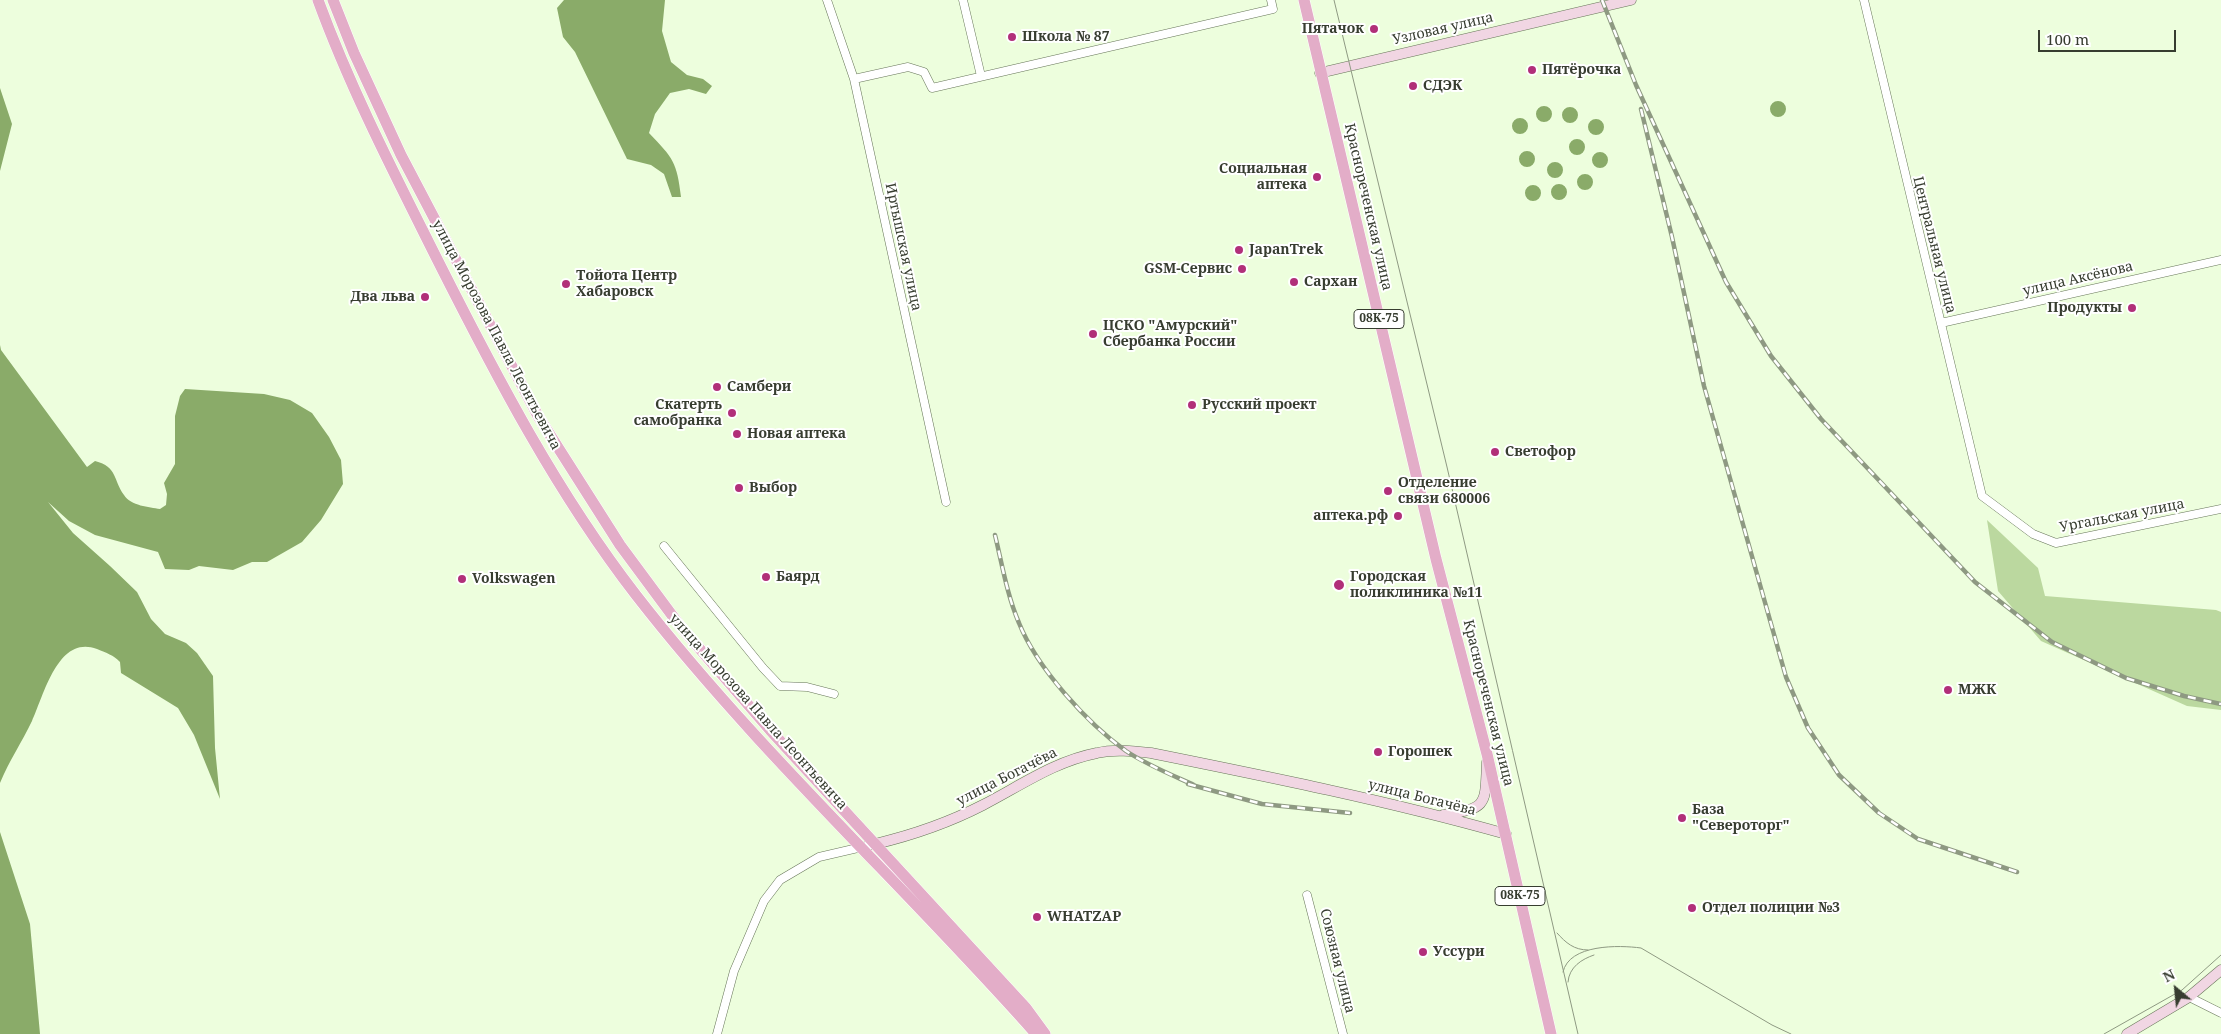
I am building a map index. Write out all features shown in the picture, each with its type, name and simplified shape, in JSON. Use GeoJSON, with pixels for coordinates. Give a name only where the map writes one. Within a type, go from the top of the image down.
{"type":"FeatureCollection","features":[{"type":"Feature","properties":{"kind":"main road","name":"улица Морозова Павла Леонтьевича"},"geometry":{"type":"LineString","coordinates":[[318,0],[365,115],[458,300],[529,432],[583,519],[635,594],[697,670],[1036,1034]]}},
{"type":"Feature","properties":{"kind":"main road","name":"улица Морозова Павла Леонтьевича"},"geometry":{"type":"LineString","coordinates":[[333,0],[354,54],[405,163],[538,416],[598,512],[680,626],[770,730],[1026,1008],[1045,1034]]}},
{"type":"Feature","properties":{"kind":"main road","name":"Краснореченская улица"},"geometry":{"type":"LineString","coordinates":[[1304,0],[1436,559],[1487,754],[1552,1034]]}},
{"type":"Feature","properties":{"kind":"street","name":"Иртышская улица"},"geometry":{"type":"LineString","coordinates":[[827,0],[854,79],[946,502]]}},
{"type":"Feature","properties":{"kind":"street"},"geometry":{"type":"LineString","coordinates":[[963,0],[981,76]]}},
{"type":"Feature","properties":{"kind":"street"},"geometry":{"type":"LineString","coordinates":[[854,79],[908,67],[924,72],[932,88],[1273,9],[1271,0]]}},
{"type":"Feature","properties":{"kind":"street","name":"Узловая улица"},"geometry":{"type":"LineString","coordinates":[[1320,72],[1631,0]]}},
{"type":"Feature","properties":{"kind":"street","name":"Центральная улица"},"geometry":{"type":"LineString","coordinates":[[1864,0],[1906,184],[1982,496]]}},
{"type":"Feature","properties":{"kind":"street","name":"улица Аксёнова"},"geometry":{"type":"LineString","coordinates":[[1941,322],[2221,260]]}},
{"type":"Feature","properties":{"kind":"street","name":"Ургальская улица"},"geometry":{"type":"LineString","coordinates":[[1982,496],[2033,534],[2056,542],[2221,508]]}},
{"type":"Feature","properties":{"kind":"street"},"geometry":{"type":"LineString","coordinates":[[664,546],[763,668],[780,686],[807,687],[834,694]]}},
{"type":"Feature","properties":{"kind":"street","name":"улица Богачёва"},"geometry":{"type":"LineString","coordinates":[[717,1034],[734,971],[764,901],[780,880],[811,860],[927,830],[982,806],[1055,766],[1100,752],[1151,753],[1337,791],[1440,815],[1506,834]]}},
{"type":"Feature","properties":{"kind":"street"},"geometry":{"type":"LineString","coordinates":[[1440,815],[1472,810],[1482,803],[1485,796],[1487,754]]}},
{"type":"Feature","properties":{"kind":"street","name":"Союзная улица"},"geometry":{"type":"LineString","coordinates":[[1307,895],[1343,1034]]}},
{"type":"Feature","properties":{"kind":"street"},"geometry":{"type":"LineString","coordinates":[[2127,1034],[2189,997],[2221,970]]}},
{"type":"Feature","properties":{"kind":"street"},"geometry":{"type":"LineString","coordinates":[[2189,997],[2221,1013]]}},
{"type":"Feature","properties":{"kind":"shaded area"},"geometry":{"type":"Polygon","coordinates":[[[564,0],[665,0],[662,31],[671,62],[687,75],[703,79],[712,86],[706,94],[689,89],[670,93],[655,114],[649,133],[672,161],[678,176],[681,197],[672,197],[664,174],[651,165],[627,159],[575,52],[563,37],[557,8],[564,0]]]}},
{"type":"Feature","properties":{"kind":"shaded area"},"geometry":{"type":"Polygon","coordinates":[[[0,88],[12,124],[0,171],[0,88]]]}},
{"type":"Feature","properties":{"kind":"shaded area"},"geometry":{"type":"Polygon","coordinates":[[[1775,101],[1781,101],[1786,106],[1784,115],[1775,117],[1770,112],[1770,106],[1775,101]]]}},
{"type":"Feature","properties":{"kind":"shaded area"},"geometry":{"type":"Polygon","coordinates":[[[1541,106],[1547,106],[1552,111],[1550,120],[1541,122],[1536,117],[1536,111],[1541,106]]]}},
{"type":"Feature","properties":{"kind":"shaded area"},"geometry":{"type":"Polygon","coordinates":[[[1567,107],[1573,107],[1578,112],[1576,121],[1567,123],[1562,118],[1562,112],[1567,107]]]}},
{"type":"Feature","properties":{"kind":"shaded area"},"geometry":{"type":"Polygon","coordinates":[[[1517,118],[1523,118],[1528,123],[1526,132],[1517,134],[1512,129],[1512,123],[1517,118]]]}},
{"type":"Feature","properties":{"kind":"shaded area"},"geometry":{"type":"Polygon","coordinates":[[[1593,119],[1599,119],[1604,124],[1602,133],[1593,135],[1588,130],[1588,124],[1593,119]]]}},
{"type":"Feature","properties":{"kind":"shaded area"},"geometry":{"type":"Polygon","coordinates":[[[1574,139],[1580,139],[1585,144],[1583,153],[1574,155],[1569,150],[1569,144],[1574,139]]]}},
{"type":"Feature","properties":{"kind":"shaded area"},"geometry":{"type":"Polygon","coordinates":[[[1524,151],[1530,151],[1535,156],[1533,165],[1524,167],[1519,162],[1519,156],[1524,151]]]}},
{"type":"Feature","properties":{"kind":"shaded area"},"geometry":{"type":"Polygon","coordinates":[[[1597,152],[1603,152],[1608,157],[1606,166],[1597,168],[1592,163],[1592,157],[1597,152]]]}},
{"type":"Feature","properties":{"kind":"shaded area"},"geometry":{"type":"Polygon","coordinates":[[[1552,162],[1558,162],[1563,167],[1561,176],[1552,178],[1547,173],[1547,167],[1552,162]]]}},
{"type":"Feature","properties":{"kind":"shaded area"},"geometry":{"type":"Polygon","coordinates":[[[1582,174],[1588,174],[1593,179],[1591,188],[1582,190],[1577,185],[1577,179],[1582,174]]]}},
{"type":"Feature","properties":{"kind":"shaded area"},"geometry":{"type":"Polygon","coordinates":[[[1556,184],[1562,184],[1567,189],[1565,198],[1556,200],[1551,195],[1551,189],[1556,184]]]}},
{"type":"Feature","properties":{"kind":"shaded area"},"geometry":{"type":"Polygon","coordinates":[[[1530,185],[1536,185],[1541,190],[1539,199],[1530,201],[1525,196],[1525,190],[1530,185]]]}},
{"type":"Feature","properties":{"kind":"shaded area"},"geometry":{"type":"Polygon","coordinates":[[[0,345],[1,350],[87,467],[95,461],[108,467],[127,499],[136,504],[160,509],[166,505],[167,494],[164,483],[175,464],[175,416],[180,396],[185,389],[264,394],[290,400],[312,413],[329,437],[341,460],[343,484],[321,520],[302,542],[267,562],[252,562],[233,570],[199,566],[189,570],[165,569],[158,552],[95,535],[69,521],[48,502],[73,533],[137,592],[151,619],[165,634],[186,643],[197,653],[213,676],[215,748],[220,799],[194,735],[178,708],[121,673],[120,662],[112,656],[97,649],[84,647],[72,650],[62,658],[54,670],[32,721],[0,783],[0,345]]]}},
{"type":"Feature","properties":{"kind":"shaded area"},"geometry":{"type":"Polygon","coordinates":[[[1987,520],[2038,568],[2045,596],[2216,610],[2221,612],[2221,710],[2187,706],[2041,641],[1998,591],[1987,520]]]}},
{"type":"Feature","properties":{"kind":"shaded area"},"geometry":{"type":"Polygon","coordinates":[[[0,832],[30,924],[40,1034],[0,1034],[0,832]]]}},
{"type":"Feature","properties":{"kind":"tram line"},"geometry":{"type":"LineString","coordinates":[[1334,0],[1447,467],[1578,1034]]}},
{"type":"Feature","properties":{"kind":"tram line"},"geometry":{"type":"LineString","coordinates":[[1557,933],[1571,945],[1579,949],[1588,950]]}},
{"type":"Feature","properties":{"kind":"tram line"},"geometry":{"type":"LineString","coordinates":[[1563,972],[1567,963],[1585,951],[1608,947],[1641,948],[1772,1025],[1791,1034]]}},
{"type":"Feature","properties":{"kind":"tram line"},"geometry":{"type":"LineString","coordinates":[[1568,982],[1571,972],[1577,964],[1594,955]]}},
{"type":"Feature","properties":{"kind":"tram line"},"geometry":{"type":"LineString","coordinates":[[2104,1034],[2182,990],[2221,955]]}},
{"type":"Feature","properties":{"kind":"railway"},"geometry":{"type":"LineString","coordinates":[[1602,0],[1636,85],[1726,282],[1771,356],[1821,419],[1975,582],[2052,642],[2126,678],[2184,696],[2221,704]]}},
{"type":"Feature","properties":{"kind":"railway"},"geometry":{"type":"LineString","coordinates":[[1641,109],[1672,237],[1704,386],[1786,677],[1808,728],[1839,775],[1879,813],[1918,839],[2017,872]]}},
{"type":"Feature","properties":{"kind":"railway"},"geometry":{"type":"LineString","coordinates":[[995,535],[1011,602],[1019,623],[1027,640],[1050,676],[1095,726],[1126,751],[1194,785]]}},
{"type":"Feature","properties":{"kind":"railway"},"geometry":{"type":"LineString","coordinates":[[1188,784],[1262,804],[1350,813]]}},
{"type":"Feature","properties":{"kind":"place","name":"Пятачок"},"geometry":{"type":"Point","coordinates":[1374,29]}},
{"type":"Feature","properties":{"kind":"place","name":"Школа № 87"},"geometry":{"type":"Point","coordinates":[1012,37]}},
{"type":"Feature","properties":{"kind":"place","name":"Пятёрочка"},"geometry":{"type":"Point","coordinates":[1532,70]}},
{"type":"Feature","properties":{"kind":"place","name":"СДЭК"},"geometry":{"type":"Point","coordinates":[1413,86]}},
{"type":"Feature","properties":{"kind":"place","name":"Социальная аптека"},"geometry":{"type":"Point","coordinates":[1317,177]}},
{"type":"Feature","properties":{"kind":"place","name":"JapanTrek"},"geometry":{"type":"Point","coordinates":[1239,250]}},
{"type":"Feature","properties":{"kind":"place","name":"GSM-Сервис"},"geometry":{"type":"Point","coordinates":[1242,269]}},
{"type":"Feature","properties":{"kind":"place","name":"Сархан"},"geometry":{"type":"Point","coordinates":[1294,282]}},
{"type":"Feature","properties":{"kind":"place","name":"Тойота Центр Хабаровск"},"geometry":{"type":"Point","coordinates":[566,284]}},
{"type":"Feature","properties":{"kind":"place","name":"Два льва"},"geometry":{"type":"Point","coordinates":[425,297]}},
{"type":"Feature","properties":{"kind":"place","name":"Продукты"},"geometry":{"type":"Point","coordinates":[2132,308]}},
{"type":"Feature","properties":{"kind":"place","name":"ЦСКО \"Амурский\" Сбербанка России"},"geometry":{"type":"Point","coordinates":[1093,334]}},
{"type":"Feature","properties":{"kind":"place","name":"Самбери"},"geometry":{"type":"Point","coordinates":[717,387]}},
{"type":"Feature","properties":{"kind":"place","name":"Русский проект"},"geometry":{"type":"Point","coordinates":[1192,405]}},
{"type":"Feature","properties":{"kind":"place","name":"Скатерть самобранка"},"geometry":{"type":"Point","coordinates":[732,413]}},
{"type":"Feature","properties":{"kind":"place","name":"Новая аптека"},"geometry":{"type":"Point","coordinates":[737,434]}},
{"type":"Feature","properties":{"kind":"place","name":"Светофор"},"geometry":{"type":"Point","coordinates":[1495,452]}},
{"type":"Feature","properties":{"kind":"place","name":"Выбор"},"geometry":{"type":"Point","coordinates":[739,488]}},
{"type":"Feature","properties":{"kind":"place","name":"Отделение связи 680006"},"geometry":{"type":"Point","coordinates":[1388,491]}},
{"type":"Feature","properties":{"kind":"place","name":"аптека.рф"},"geometry":{"type":"Point","coordinates":[1398,516]}},
{"type":"Feature","properties":{"kind":"place","name":"Баярд"},"geometry":{"type":"Point","coordinates":[766,577]}},
{"type":"Feature","properties":{"kind":"place","name":"Volkswagen"},"geometry":{"type":"Point","coordinates":[462,579]}},
{"type":"Feature","properties":{"kind":"place","name":"Городская поликлиника №11"},"geometry":{"type":"Point","coordinates":[1339,585]}},
{"type":"Feature","properties":{"kind":"place","name":"МЖК"},"geometry":{"type":"Point","coordinates":[1948,690]}},
{"type":"Feature","properties":{"kind":"place","name":"Горошек"},"geometry":{"type":"Point","coordinates":[1378,752]}},
{"type":"Feature","properties":{"kind":"place","name":"База \"Североторг\""},"geometry":{"type":"Point","coordinates":[1682,818]}},
{"type":"Feature","properties":{"kind":"place","name":"Отдел полиции №3"},"geometry":{"type":"Point","coordinates":[1692,908]}},
{"type":"Feature","properties":{"kind":"place","name":"WHATZAP"},"geometry":{"type":"Point","coordinates":[1037,917]}},
{"type":"Feature","properties":{"kind":"place","name":"Уссури"},"geometry":{"type":"Point","coordinates":[1423,952]}}]}
